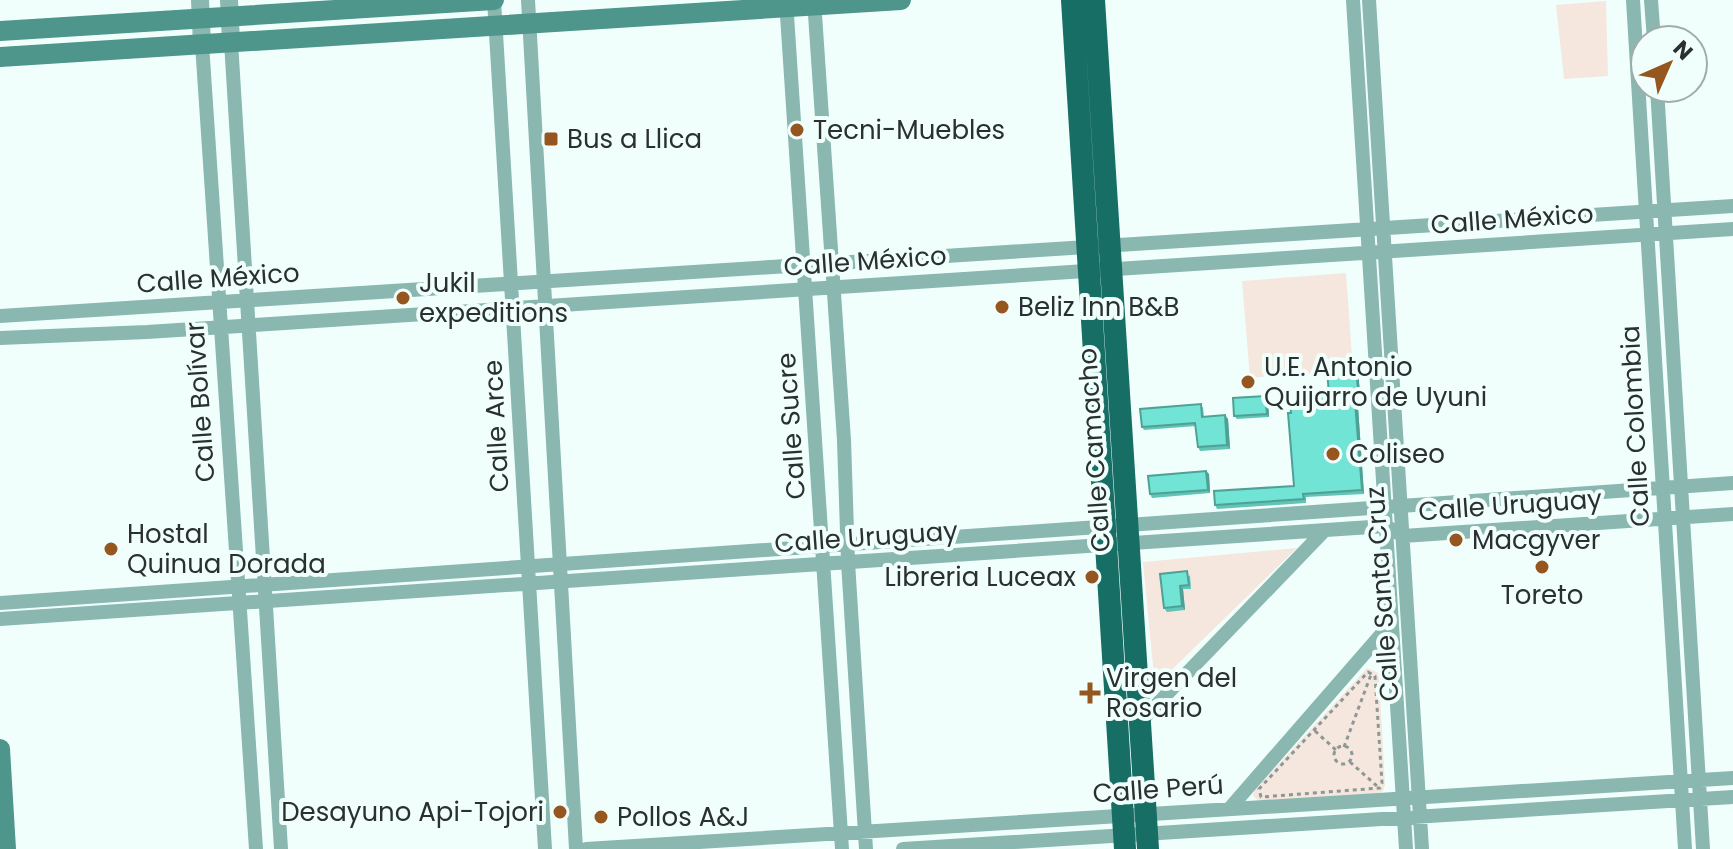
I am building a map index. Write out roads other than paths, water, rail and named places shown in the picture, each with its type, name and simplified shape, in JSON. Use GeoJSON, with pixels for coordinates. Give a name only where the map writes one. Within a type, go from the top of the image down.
{"type":"FeatureCollection","features":[{"type":"Feature","properties":{"kind":"highway","name":"Calle Camacho"},"geometry":{"type":"LineString","coordinates":[[1072,0],[1128,534],[1147,832]]}},
{"type":"Feature","properties":{"kind":"highway","name":"Calle Camacho"},"geometry":{"type":"LineString","coordinates":[[1094,0],[1098,246]]}},
{"type":"Feature","properties":{"kind":"highway","name":"Calle Camacho"},"geometry":{"type":"LineString","coordinates":[[1100,270],[1105,536],[1124,833]]}},
{"type":"Feature","properties":{"kind":"main road"},"geometry":{"type":"LineString","coordinates":[[0,31],[200,9],[494,0]]}},
{"type":"Feature","properties":{"kind":"main road"},"geometry":{"type":"LineString","coordinates":[[0,57],[530,24],[786,4],[901,0]]}},
{"type":"Feature","properties":{"kind":"main road"},"geometry":{"type":"LineString","coordinates":[[0,749],[6,849]]}},
{"type":"Feature","properties":{"kind":"street","name":"Calle Arce"},"geometry":{"type":"LineString","coordinates":[[494,0],[545,849]]}},
{"type":"Feature","properties":{"kind":"street"},"geometry":{"type":"LineString","coordinates":[[528,0],[576,849]]}},
{"type":"Feature","properties":{"kind":"street","name":"Calle Santa Cruz"},"geometry":{"type":"LineString","coordinates":[[1353,0],[1406,849]]}},
{"type":"Feature","properties":{"kind":"street","name":"Calle Santa Cruz"},"geometry":{"type":"LineString","coordinates":[[1369,0],[1422,849]]}},
{"type":"Feature","properties":{"kind":"street","name":"Calle Colombia"},"geometry":{"type":"LineString","coordinates":[[1633,0],[1685,849]]}},
{"type":"Feature","properties":{"kind":"street"},"geometry":{"type":"LineString","coordinates":[[1651,0],[1653,24]]}},
{"type":"Feature","properties":{"kind":"street","name":"Calle Sucre"},"geometry":{"type":"LineString","coordinates":[[814,3],[844,440],[847,544],[866,849]]}},
{"type":"Feature","properties":{"kind":"street","name":"Calle Sucre"},"geometry":{"type":"LineString","coordinates":[[786,4],[818,435],[823,564],[842,849]]}},
{"type":"Feature","properties":{"kind":"street","name":"Calle Bolívar"},"geometry":{"type":"LineString","coordinates":[[229,8],[281,849]]}},
{"type":"Feature","properties":{"kind":"street","name":"Calle Bolívar"},"geometry":{"type":"LineString","coordinates":[[200,9],[256,849]]}},
{"type":"Feature","properties":{"kind":"street","name":"Calle Colombia"},"geometry":{"type":"LineString","coordinates":[[1658,104],[1703,849]]}},
{"type":"Feature","properties":{"kind":"street","name":"Calle México"},"geometry":{"type":"LineString","coordinates":[[0,316],[1733,206]]}},
{"type":"Feature","properties":{"kind":"street","name":"Calle México"},"geometry":{"type":"LineString","coordinates":[[0,338],[221,327],[1733,229]]}},
{"type":"Feature","properties":{"kind":"street","name":"Calle Uruguay"},"geometry":{"type":"LineString","coordinates":[[0,619],[823,564],[1384,507],[1733,483]]}},
{"type":"Feature","properties":{"kind":"street","name":"Calle Uruguay"},"geometry":{"type":"LineString","coordinates":[[1128,534],[1386,526],[1403,536],[1733,514]]}},
{"type":"Feature","properties":{"kind":"street"},"geometry":{"type":"LineString","coordinates":[[1140,722],[1325,530]]}},
{"type":"Feature","properties":{"kind":"street","name":"Calle Uruguay"},"geometry":{"type":"LineString","coordinates":[[0,603],[847,544],[1105,536]]}},
{"type":"Feature","properties":{"kind":"street"},"geometry":{"type":"LineString","coordinates":[[1230,808],[1392,622]]}},
{"type":"Feature","properties":{"kind":"street","name":"Calle Perú"},"geometry":{"type":"LineString","coordinates":[[1147,832],[1230,808],[1733,778]]}},
{"type":"Feature","properties":{"kind":"street","name":"Calle Perú"},"geometry":{"type":"LineString","coordinates":[[903,849],[1733,797]]}},
{"type":"Feature","properties":{"kind":"street","name":"Calle Perú"},"geometry":{"type":"LineString","coordinates":[[586,849],[864,832],[1124,833]]}},
{"type":"Feature","properties":{"kind":"place","name":"Tecni-Muebles"},"geometry":{"type":"Point","coordinates":[797,130]}},
{"type":"Feature","properties":{"kind":"place","name":"Bus a Llica"},"geometry":{"type":"Point","coordinates":[551,139]}},
{"type":"Feature","properties":{"kind":"place","name":"Jukil expeditions"},"geometry":{"type":"Point","coordinates":[403,298]}},
{"type":"Feature","properties":{"kind":"place","name":"Beliz Inn B&B"},"geometry":{"type":"Point","coordinates":[1002,307]}},
{"type":"Feature","properties":{"kind":"place","name":"U.E. Antonio Quijarro de Uyuni"},"geometry":{"type":"Point","coordinates":[1248,382]}},
{"type":"Feature","properties":{"kind":"place","name":"Coliseo"},"geometry":{"type":"Point","coordinates":[1333,454]}},
{"type":"Feature","properties":{"kind":"place","name":"Macgyver"},"geometry":{"type":"Point","coordinates":[1456,540]}},
{"type":"Feature","properties":{"kind":"place","name":"Hostal Quinua Dorada"},"geometry":{"type":"Point","coordinates":[111,549]}},
{"type":"Feature","properties":{"kind":"place","name":"Toreto"},"geometry":{"type":"Point","coordinates":[1542,567]}},
{"type":"Feature","properties":{"kind":"place","name":"Libreria Luceax"},"geometry":{"type":"Point","coordinates":[1092,577]}},
{"type":"Feature","properties":{"kind":"place","name":"Virgen del Rosario"},"geometry":{"type":"Point","coordinates":[1090,693]}},
{"type":"Feature","properties":{"kind":"place","name":"Desayuno Api-Tojori"},"geometry":{"type":"Point","coordinates":[560,812]}},
{"type":"Feature","properties":{"kind":"place","name":"Pollos A&J"},"geometry":{"type":"Point","coordinates":[601,817]}}]}
